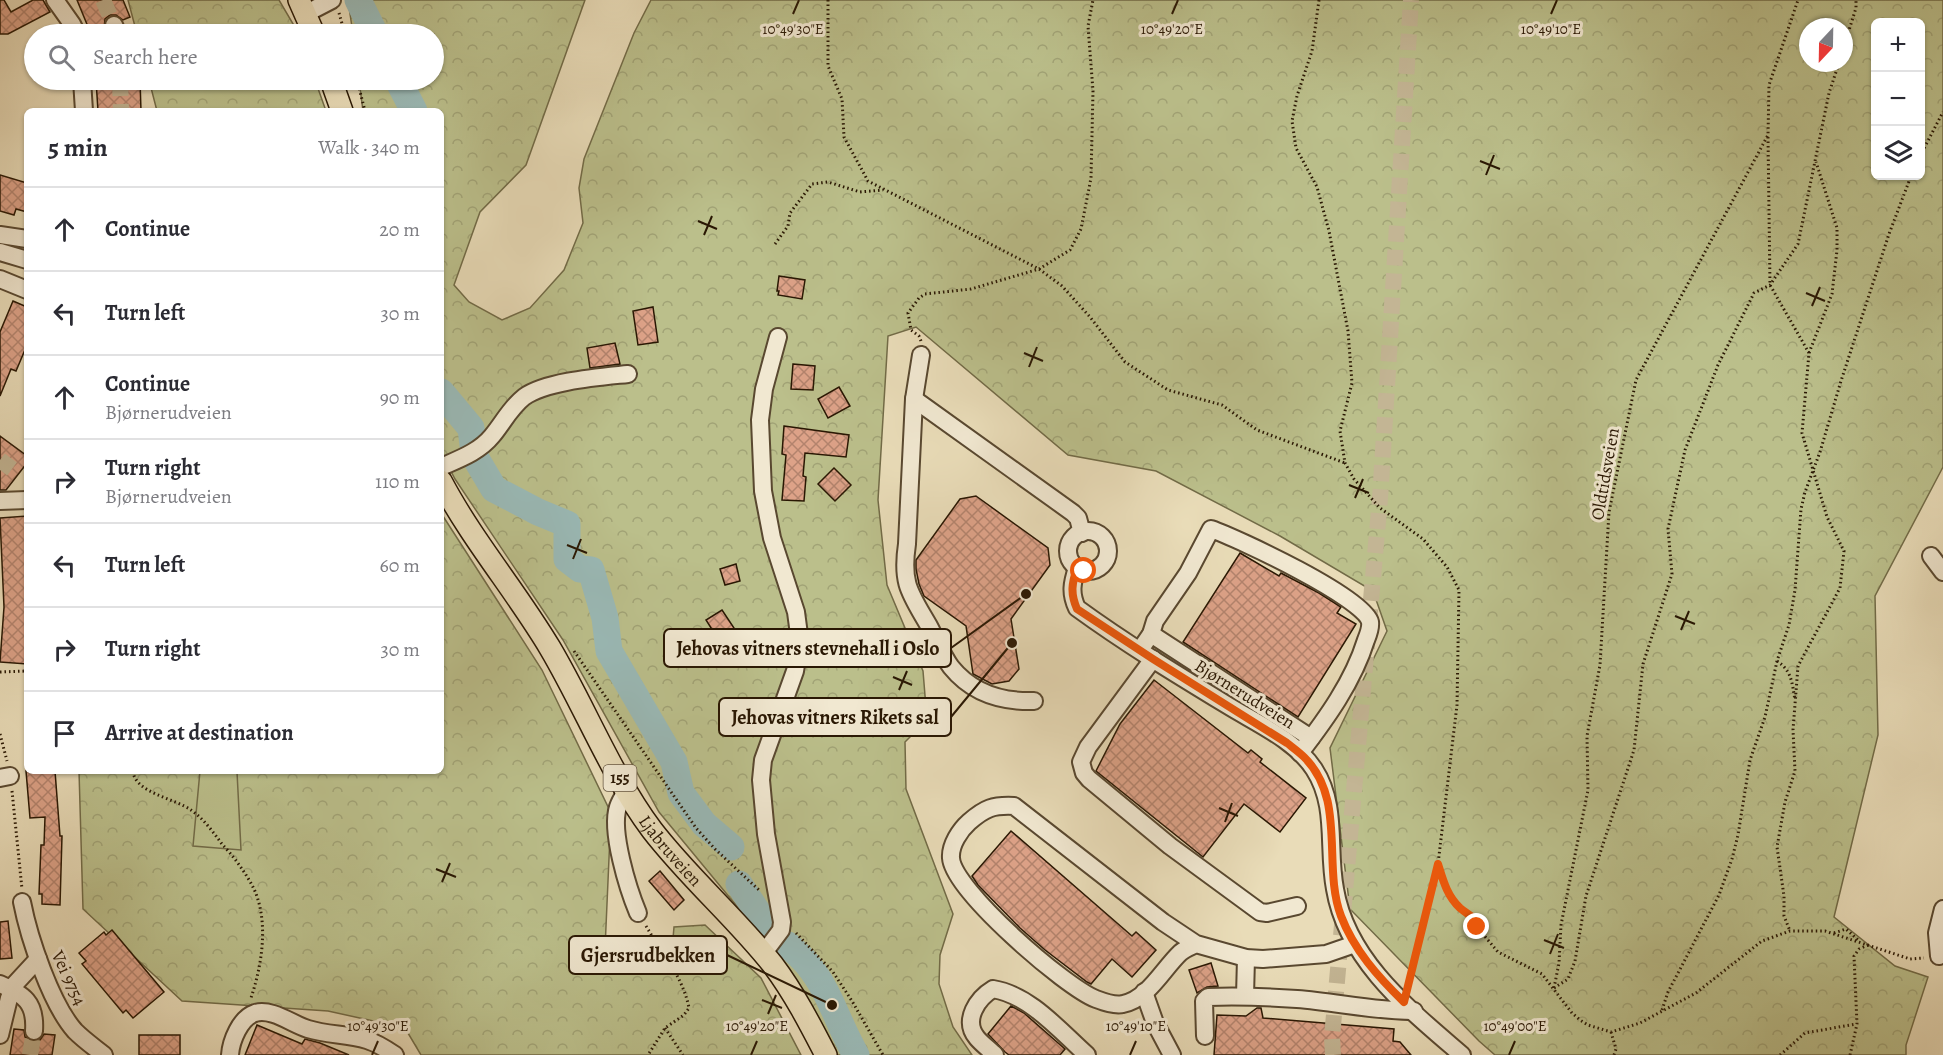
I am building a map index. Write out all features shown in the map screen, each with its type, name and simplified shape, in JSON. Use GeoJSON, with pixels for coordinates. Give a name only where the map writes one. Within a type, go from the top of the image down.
{"type":"FeatureCollection","features":[{"type":"Feature","properties":{"kind":"main road"},"geometry":{"type":"LineString","coordinates":[[302,7],[310,24]]}},
{"type":"Feature","properties":{"kind":"main road"},"geometry":{"type":"LineString","coordinates":[[335,90],[341,108]]}},
{"type":"Feature","properties":{"kind":"main road","name":"Ljabruveien"},"geometry":{"type":"LineString","coordinates":[[444,486],[465,523],[549,646],[627,790],[651,828],[674,857],[763,954],[786,984],[826,1055]]}},
{"type":"Feature","properties":{"kind":"lane"},"geometry":{"type":"LineString","coordinates":[[55,0],[72,24]]}},
{"type":"Feature","properties":{"kind":"lane"},"geometry":{"type":"LineString","coordinates":[[302,7],[335,4]]}},
{"type":"Feature","properties":{"kind":"lane"},"geometry":{"type":"LineString","coordinates":[[83,90],[84,108]]}},
{"type":"Feature","properties":{"kind":"lane"},"geometry":{"type":"LineString","coordinates":[[0,235],[24,239]]}},
{"type":"Feature","properties":{"kind":"lane"},"geometry":{"type":"LineString","coordinates":[[0,252],[24,259]]}},
{"type":"Feature","properties":{"kind":"lane"},"geometry":{"type":"LineString","coordinates":[[0,279],[24,289]]}},
{"type":"Feature","properties":{"kind":"lane"},"geometry":{"type":"LineString","coordinates":[[763,954],[781,930],[781,915],[766,834],[761,771],[770,738],[795,671],[800,642],[796,612],[772,538],[763,491],[760,420],[764,389],[778,337]]}},
{"type":"Feature","properties":{"kind":"lane"},"geometry":{"type":"LineString","coordinates":[[921,355],[914,399],[905,580],[951,667],[966,682],[998,698],[1016,702],[1034,701]]}},
{"type":"Feature","properties":{"kind":"lane"},"geometry":{"type":"LineString","coordinates":[[444,466],[467,456],[483,445],[510,411],[532,392],[567,382],[627,374]]}},
{"type":"Feature","properties":{"kind":"lane"},"geometry":{"type":"LineString","coordinates":[[914,399],[1073,513],[1078,518],[1082,533]]}},
{"type":"Feature","properties":{"kind":"lane"},"geometry":{"type":"LineString","coordinates":[[0,501],[24,500]]}},
{"type":"Feature","properties":{"kind":"lane"},"geometry":{"type":"LineString","coordinates":[[1297,906],[1267,913],[1260,912],[1161,839],[1107,795],[1084,773],[1081,762],[1088,747],[1147,655],[1155,621],[1188,573],[1211,529],[1285,562],[1347,599],[1369,618],[1370,628],[1350,678],[1334,706],[1300,753]]}},
{"type":"Feature","properties":{"kind":"lane"},"geometry":{"type":"LineString","coordinates":[[1082,533],[1094,533],[1103,538],[1107,546],[1107,556],[1103,565],[1094,570],[1084,571],[1077,568],[1069,557],[1069,547],[1074,538],[1082,533]]}},
{"type":"Feature","properties":{"kind":"lane"},"geometry":{"type":"LineString","coordinates":[[1931,556],[1943,572]]}},
{"type":"Feature","properties":{"kind":"lane","name":"Bjørnerudveien"},"geometry":{"type":"LineString","coordinates":[[1077,568],[1072,592],[1077,609],[1269,730],[1300,753],[1315,771],[1327,797],[1331,822],[1334,888],[1341,915],[1355,944],[1370,965],[1409,1006],[1462,1055]]}},
{"type":"Feature","properties":{"kind":"lane"},"geometry":{"type":"LineString","coordinates":[[1151,634],[1311,738]]}},
{"type":"Feature","properties":{"kind":"lane"},"geometry":{"type":"LineString","coordinates":[[627,790],[618,806],[616,817],[622,864],[638,913]]}},
{"type":"Feature","properties":{"kind":"lane"},"geometry":{"type":"LineString","coordinates":[[1196,944],[1182,951],[1144,992],[1126,1004],[1117,1005],[1096,999],[1055,971],[1006,929],[969,892],[954,872],[951,857],[953,844],[965,826],[981,812],[998,805],[1014,806],[1154,915],[1196,944],[1246,958],[1297,958],[1326,954],[1355,944]]}},
{"type":"Feature","properties":{"kind":"lane","name":"Vei 9754"},"geometry":{"type":"LineString","coordinates":[[22,902],[38,960],[65,1018],[75,1031],[104,1055]]}},
{"type":"Feature","properties":{"kind":"lane"},"geometry":{"type":"LineString","coordinates":[[1939,956],[1937,933],[1943,909]]}},
{"type":"Feature","properties":{"kind":"lane"},"geometry":{"type":"LineString","coordinates":[[1245,996],[1246,958]]}},
{"type":"Feature","properties":{"kind":"lane"},"geometry":{"type":"LineString","coordinates":[[6,987],[14,985],[38,960]]}},
{"type":"Feature","properties":{"kind":"lane"},"geometry":{"type":"LineString","coordinates":[[6,987],[21,993],[27,999],[34,1020],[34,1031]]}},
{"type":"Feature","properties":{"kind":"lane"},"geometry":{"type":"LineString","coordinates":[[0,1035],[6,987]]}},
{"type":"Feature","properties":{"kind":"lane"},"geometry":{"type":"LineString","coordinates":[[995,1055],[975,1036],[972,1025],[972,1013],[977,1002],[993,989],[1006,991],[1033,1008],[1087,1055]]}},
{"type":"Feature","properties":{"kind":"lane"},"geometry":{"type":"LineString","coordinates":[[1144,992],[1155,1023],[1172,1055]]}},
{"type":"Feature","properties":{"kind":"lane"},"geometry":{"type":"LineString","coordinates":[[1205,1036],[1204,1001],[1208,997],[1245,996],[1298,999],[1386,1011],[1409,1006]]}},
{"type":"Feature","properties":{"kind":"lane"},"geometry":{"type":"LineString","coordinates":[[230,1055],[232,1044],[244,1022],[256,1013],[270,1014],[307,1029],[367,1040],[395,1055]]}},
{"type":"Feature","properties":{"kind":"path"},"geometry":{"type":"LineString","coordinates":[[828,0],[828,66],[842,99],[844,137],[868,181],[1039,268],[1062,286],[1125,362],[1168,390],[1222,405],[1257,430],[1345,463]]}},
{"type":"Feature","properties":{"kind":"path"},"geometry":{"type":"LineString","coordinates":[[921,355],[922,344],[919,336],[911,330],[908,313],[919,298],[929,293],[971,289],[1039,268],[1070,250],[1081,228],[1091,178],[1093,91],[1088,26],[1093,0]]}},
{"type":"Feature","properties":{"kind":"path"},"geometry":{"type":"LineString","coordinates":[[1319,0],[1312,51],[1297,96],[1292,121],[1296,148],[1317,187],[1329,231],[1348,331],[1352,384],[1340,431],[1345,463],[1354,479],[1380,508],[1423,539],[1447,567],[1459,590],[1457,705],[1438,864],[1409,1006]]}},
{"type":"Feature","properties":{"kind":"path","name":"Oldtidsveien"},"geometry":{"type":"LineString","coordinates":[[1554,988],[1559,963],[1561,925],[1588,790],[1587,736],[1600,665],[1609,512],[1636,380],[1768,135],[1769,85],[1798,0]]}},
{"type":"Feature","properties":{"kind":"path"},"geometry":{"type":"LineString","coordinates":[[1853,18],[1856,0]]}},
{"type":"Feature","properties":{"kind":"path"},"geometry":{"type":"LineString","coordinates":[[335,4],[342,24]]}},
{"type":"Feature","properties":{"kind":"path"},"geometry":{"type":"LineString","coordinates":[[1554,988],[1568,979],[1575,961],[1586,896],[1634,750],[1643,664],[1672,574],[1668,529],[1685,450],[1718,365],[1754,293],[1770,285],[1798,244],[1829,93],[1836,72]]}},
{"type":"Feature","properties":{"kind":"path"},"geometry":{"type":"LineString","coordinates":[[359,90],[364,108]]}},
{"type":"Feature","properties":{"kind":"path"},"geometry":{"type":"LineString","coordinates":[[1925,146],[1943,112]]}},
{"type":"Feature","properties":{"kind":"path"},"geometry":{"type":"LineString","coordinates":[[1768,135],[1770,285],[1809,353]]}},
{"type":"Feature","properties":{"kind":"path"},"geometry":{"type":"LineString","coordinates":[[1790,931],[1784,916],[1784,896],[1777,847],[1785,802],[1795,771],[1793,730],[1798,666],[1840,588],[1844,551],[1827,517],[1802,433],[1809,353],[1832,294],[1837,228],[1816,161]]}},
{"type":"Feature","properties":{"kind":"path"},"geometry":{"type":"LineString","coordinates":[[1661,1012],[1668,992],[1728,875],[1738,836],[1750,760],[1765,717],[1777,661],[1788,625],[1795,590],[1801,509],[1805,492],[1814,471],[1867,300],[1910,180]]}},
{"type":"Feature","properties":{"kind":"path"},"geometry":{"type":"LineString","coordinates":[[775,244],[788,226],[790,213],[812,184],[828,182],[860,192],[885,190]]}},
{"type":"Feature","properties":{"kind":"path"},"geometry":{"type":"LineString","coordinates":[[570,646],[696,828],[751,881],[833,972],[883,1055]]}},
{"type":"Feature","properties":{"kind":"path"},"geometry":{"type":"LineString","coordinates":[[1777,661],[1790,673],[1796,707]]}},
{"type":"Feature","properties":{"kind":"path"},"geometry":{"type":"LineString","coordinates":[[0,672],[24,671]]}},
{"type":"Feature","properties":{"kind":"path"},"geometry":{"type":"LineString","coordinates":[[1,735],[5,777],[18,840],[22,902]]}},
{"type":"Feature","properties":{"kind":"path"},"geometry":{"type":"LineString","coordinates":[[133,774],[133,778],[140,786],[190,809],[202,820],[234,857],[254,890],[261,918],[261,956],[257,979],[244,1022]]}},
{"type":"Feature","properties":{"kind":"path"},"geometry":{"type":"LineString","coordinates":[[1438,864],[1447,891],[1461,909],[1473,916],[1479,924],[1477,927],[1498,952],[1542,974],[1580,1020],[1611,1032],[1640,1023],[1696,993],[1762,941],[1790,931],[1826,931],[1910,959],[1939,956]]}},
{"type":"Feature","properties":{"kind":"path"},"geometry":{"type":"LineString","coordinates":[[638,913],[686,992],[689,1008],[684,1015],[665,1028],[648,1055]]}},
{"type":"Feature","properties":{"kind":"path"},"geometry":{"type":"LineString","coordinates":[[1834,933],[1846,929],[1859,941]]}},
{"type":"Feature","properties":{"kind":"path"},"geometry":{"type":"LineString","coordinates":[[1851,1055],[1857,1024],[1854,956],[1859,949],[1869,944]]}},
{"type":"Feature","properties":{"kind":"path"},"geometry":{"type":"LineString","coordinates":[[1780,1055],[1805,1033],[1857,1024]]}},
{"type":"Feature","properties":{"kind":"path"},"geometry":{"type":"LineString","coordinates":[[665,1028],[683,1055]]}},
{"type":"Feature","properties":{"kind":"path"},"geometry":{"type":"LineString","coordinates":[[1611,1032],[1616,1049],[1614,1055]]}},
{"type":"Feature","properties":{"kind":"green space"},"geometry":{"type":"Polygon","coordinates":[[[128,0],[279,0],[293,24],[134,24],[128,0]]]}},
{"type":"Feature","properties":{"kind":"green space"},"geometry":{"type":"Polygon","coordinates":[[[348,0],[585,0],[526,165],[480,212],[454,285],[469,302],[502,320],[530,308],[564,270],[583,223],[579,188],[584,159],[634,33],[651,0],[1943,0],[1943,467],[1875,596],[1878,735],[1834,917],[1895,966],[1928,977],[1906,1045],[1906,1055],[1495,1055],[1350,909],[1330,748],[1387,631],[1373,591],[1280,536],[1156,471],[1068,455],[916,327],[888,336],[878,500],[887,585],[923,671],[927,720],[905,742],[906,789],[953,914],[940,955],[939,984],[953,1027],[972,1055],[838,1055],[777,951],[659,812],[563,640],[455,479],[444,458],[444,108],[363,108],[360,90],[444,90],[444,24],[352,24],[348,0]]]}},
{"type":"Feature","properties":{"kind":"green space"},"geometry":{"type":"Polygon","coordinates":[[[152,90],[319,90],[325,108],[156,108],[152,90]]]}},
{"type":"Feature","properties":{"kind":"green space"},"geometry":{"type":"Polygon","coordinates":[[[444,518],[542,670],[611,813],[604,972],[670,973],[674,927],[705,925],[761,978],[801,1055],[421,1055],[405,1028],[328,1011],[182,1001],[83,909],[79,774],[444,774],[444,518]]]}},
{"type":"Feature","properties":{"kind":"green space"},"geometry":{"type":"Polygon","coordinates":[[[200,774],[237,774],[241,850],[193,846],[200,774]]]}},
{"type":"Feature","properties":{"kind":"building"},"geometry":{"type":"Polygon","coordinates":[[[0,0],[4,0],[11,12],[33,0],[43,0],[50,12],[8,34],[0,34],[0,0]]]}},
{"type":"Feature","properties":{"kind":"building"},"geometry":{"type":"Polygon","coordinates":[[[77,0],[123,0],[130,17],[123,20],[116,15],[110,15],[105,19],[104,24],[87,24],[77,0]]]}},
{"type":"Feature","properties":{"kind":"building"},"geometry":{"type":"Polygon","coordinates":[[[97,90],[140,90],[141,108],[98,108],[97,90]]]}},
{"type":"Feature","properties":{"kind":"building"},"geometry":{"type":"Polygon","coordinates":[[[0,175],[24,182],[24,211],[16,209],[14,215],[0,211],[0,175]]]}},
{"type":"Feature","properties":{"kind":"building"},"geometry":{"type":"Polygon","coordinates":[[[779,276],[805,280],[802,299],[778,295],[779,276]]]}},
{"type":"Feature","properties":{"kind":"building"},"geometry":{"type":"Polygon","coordinates":[[[13,301],[24,306],[24,352],[16,371],[11,369],[0,396],[0,332],[13,301]]]}},
{"type":"Feature","properties":{"kind":"building"},"geometry":{"type":"Polygon","coordinates":[[[653,307],[658,342],[638,345],[633,311],[653,307]]]}},
{"type":"Feature","properties":{"kind":"building"},"geometry":{"type":"Polygon","coordinates":[[[615,343],[620,364],[590,368],[587,348],[615,343]]]}},
{"type":"Feature","properties":{"kind":"building"},"geometry":{"type":"Polygon","coordinates":[[[793,364],[815,366],[813,390],[791,389],[793,364]]]}},
{"type":"Feature","properties":{"kind":"building"},"geometry":{"type":"Polygon","coordinates":[[[839,387],[850,406],[828,418],[818,399],[839,387]]]}},
{"type":"Feature","properties":{"kind":"building"},"geometry":{"type":"Polygon","coordinates":[[[784,426],[849,435],[846,457],[805,453],[804,501],[782,500],[786,455],[782,454],[784,426]]]}},
{"type":"Feature","properties":{"kind":"building"},"geometry":{"type":"Polygon","coordinates":[[[0,436],[24,454],[24,467],[6,490],[0,490],[0,436]]]}},
{"type":"Feature","properties":{"kind":"building"},"geometry":{"type":"Polygon","coordinates":[[[834,468],[851,485],[835,501],[818,484],[834,468]]]}},
{"type":"Feature","properties":{"kind":"building"},"geometry":{"type":"Polygon","coordinates":[[[976,496],[1048,548],[1050,565],[1011,619],[1019,669],[1009,681],[992,684],[973,674],[966,626],[924,596],[916,569],[916,560],[960,499],[976,496]]]}},
{"type":"Feature","properties":{"kind":"building"},"geometry":{"type":"Polygon","coordinates":[[[24,516],[24,664],[0,662],[4,607],[0,518],[24,516]]]}},
{"type":"Feature","properties":{"kind":"building"},"geometry":{"type":"Polygon","coordinates":[[[1240,553],[1279,576],[1281,573],[1319,593],[1341,607],[1337,613],[1356,624],[1298,717],[1183,642],[1240,553]]]}},
{"type":"Feature","properties":{"kind":"building"},"geometry":{"type":"Polygon","coordinates":[[[736,564],[740,581],[725,585],[720,569],[736,564]]]}},
{"type":"Feature","properties":{"kind":"building"},"geometry":{"type":"Polygon","coordinates":[[[722,610],[734,628],[718,639],[706,620],[722,610]]]}},
{"type":"Feature","properties":{"kind":"building"},"geometry":{"type":"Polygon","coordinates":[[[1154,680],[1248,753],[1251,750],[1262,759],[1260,762],[1306,798],[1280,832],[1244,804],[1203,857],[1096,771],[1120,724],[1154,680]]]}},
{"type":"Feature","properties":{"kind":"building"},"geometry":{"type":"Polygon","coordinates":[[[26,774],[55,774],[60,836],[62,836],[60,905],[42,904],[42,894],[39,894],[41,845],[44,845],[45,817],[30,818],[26,774]]]}},
{"type":"Feature","properties":{"kind":"building"},"geometry":{"type":"Polygon","coordinates":[[[1011,831],[1132,936],[1136,932],[1156,950],[1132,977],[1112,959],[1091,984],[1087,982],[1020,928],[978,885],[972,876],[1011,831]]]}},
{"type":"Feature","properties":{"kind":"building"},"geometry":{"type":"Polygon","coordinates":[[[660,871],[684,900],[674,910],[649,881],[660,871]]]}},
{"type":"Feature","properties":{"kind":"building"},"geometry":{"type":"Polygon","coordinates":[[[8,921],[12,958],[0,959],[0,922],[8,921]]]}},
{"type":"Feature","properties":{"kind":"building"},"geometry":{"type":"Polygon","coordinates":[[[112,930],[164,992],[133,1018],[126,1010],[123,1013],[82,964],[86,961],[79,953],[104,932],[106,935],[112,930]]]}},
{"type":"Feature","properties":{"kind":"building"},"geometry":{"type":"Polygon","coordinates":[[[1211,963],[1218,986],[1207,987],[1197,993],[1189,970],[1211,963]]]}},
{"type":"Feature","properties":{"kind":"building"},"geometry":{"type":"Polygon","coordinates":[[[1011,1006],[1024,1013],[1065,1049],[1060,1055],[1009,1055],[1005,1052],[988,1034],[1011,1006]]]}},
{"type":"Feature","properties":{"kind":"building"},"geometry":{"type":"Polygon","coordinates":[[[1257,1008],[1261,1008],[1263,1018],[1394,1029],[1393,1041],[1400,1042],[1411,1055],[1214,1055],[1217,1015],[1246,1016],[1257,1008]]]}},
{"type":"Feature","properties":{"kind":"building"},"geometry":{"type":"Polygon","coordinates":[[[257,1025],[302,1044],[305,1039],[349,1055],[245,1055],[257,1025]]]}},
{"type":"Feature","properties":{"kind":"building"},"geometry":{"type":"Polygon","coordinates":[[[14,1029],[24,1030],[25,1037],[33,1041],[40,1040],[44,1034],[55,1035],[52,1055],[10,1055],[14,1029]]]}},
{"type":"Feature","properties":{"kind":"building"},"geometry":{"type":"Polygon","coordinates":[[[139,1035],[180,1035],[180,1055],[139,1055],[139,1035]]]}},
{"type":"Feature","properties":{"kind":"waterway"},"geometry":{"type":"LineString","coordinates":[[358,0],[370,24]]}},
{"type":"Feature","properties":{"kind":"waterway"},"geometry":{"type":"LineString","coordinates":[[403,90],[412,108]]}},
{"type":"Feature","properties":{"kind":"waterway"},"geometry":{"type":"LineString","coordinates":[[444,396],[471,428],[473,445]]}},
{"type":"Feature","properties":{"kind":"waterway"},"geometry":{"type":"LineString","coordinates":[[475,457],[494,489],[567,524],[567,559],[580,569],[591,570],[605,618],[609,651],[674,762],[681,793],[704,824],[731,847]]}},
{"type":"Feature","properties":{"kind":"waterway"},"geometry":{"type":"LineString","coordinates":[[739,884],[771,932]]}},
{"type":"Feature","properties":{"kind":"waterway"},"geometry":{"type":"LineString","coordinates":[[788,945],[804,960],[816,976],[856,1055]]}},
{"type":"Feature","properties":{"kind":"tunnel"},"geometry":{"type":"LineString","coordinates":[[103,0],[114,24]]}},
{"type":"Feature","properties":{"kind":"tunnel"},"geometry":{"type":"LineString","coordinates":[[1333,1055],[1332,1037],[1380,499],[1411,0]]}},
{"type":"Feature","properties":{"kind":"tunnel"},"geometry":{"type":"LineString","coordinates":[[120,90],[121,108]]}},
{"type":"Feature","properties":{"kind":"tunnel"},"geometry":{"type":"LineString","coordinates":[[0,460],[12,469]]}},
{"type":"Feature","properties":{"kind":"tunnel"},"geometry":{"type":"LineString","coordinates":[[30,1055],[34,1031]]}},
{"type":"Feature","properties":{"kind":"place","name":"Jehovas vitners stevnehall i Oslo"},"geometry":{"type":"Point","coordinates":[1026,594]}},
{"type":"Feature","properties":{"kind":"place","name":"Jehovas vitners Rikets sal"},"geometry":{"type":"Point","coordinates":[1012,643]}},
{"type":"Feature","properties":{"kind":"place","name":"Gjersrudbekken"},"geometry":{"type":"Point","coordinates":[832,1005]}},
{"type":"Feature","properties":{"kind":"route"},"geometry":{"type":"LineString","coordinates":[[1084,571],[1077,568],[1072,583],[1072,597],[1077,609],[1269,730],[1305,758],[1315,771],[1327,797],[1331,822],[1334,888],[1341,915],[1355,944],[1370,965],[1404,1002],[1408,977],[1438,864],[1447,891],[1461,909],[1473,916],[1479,924],[1477,927]]}}]}
